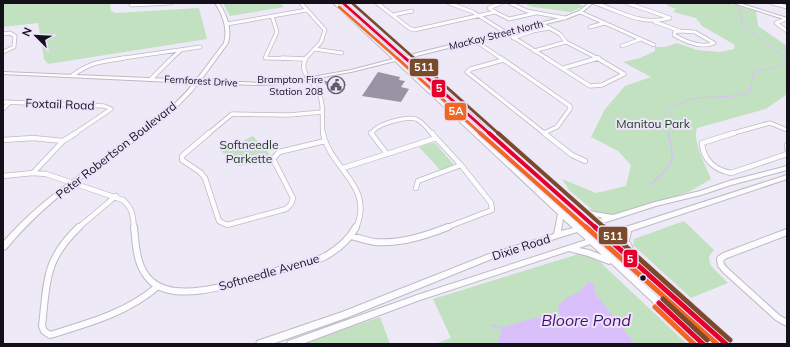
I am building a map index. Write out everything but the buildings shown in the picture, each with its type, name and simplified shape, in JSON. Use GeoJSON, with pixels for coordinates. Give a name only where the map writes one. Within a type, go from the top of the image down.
{"type":"FeatureCollection","features":[{"type":"Feature","properties":{"kind":"main road","name":"Peter Robertson Boulevard"},"geometry":{"type":"LineString","coordinates":[[3,247],[6,240],[35,213],[168,113],[197,81],[226,43],[229,36],[227,24],[217,3]]}},
{"type":"Feature","properties":{"kind":"main road"},"geometry":{"type":"LineString","coordinates":[[335,3],[703,344]]}},
{"type":"Feature","properties":{"kind":"main road"},"geometry":{"type":"LineString","coordinates":[[343,3],[726,344]]}},
{"type":"Feature","properties":{"kind":"main road","name":"MacKay Street North"},"geometry":{"type":"LineString","coordinates":[[397,60],[565,18],[580,12],[591,3]]}},
{"type":"Feature","properties":{"kind":"main road"},"geometry":{"type":"LineString","coordinates":[[735,3],[786,19]]}},
{"type":"Feature","properties":{"kind":"main road"},"geometry":{"type":"LineString","coordinates":[[381,64],[387,57],[384,48]]}},
{"type":"Feature","properties":{"kind":"main road","name":"Fernforest Drive"},"geometry":{"type":"LineString","coordinates":[[3,73],[259,84],[308,79],[397,60]]}},
{"type":"Feature","properties":{"kind":"main road"},"geometry":{"type":"LineString","coordinates":[[381,64],[398,65],[408,70]]}},
{"type":"Feature","properties":{"kind":"main road","name":"Dixie Road"},"geometry":{"type":"LineString","coordinates":[[260,344],[343,315],[492,256],[655,204],[701,193],[729,183],[787,168]]}},
{"type":"Feature","properties":{"kind":"main road","name":"Dixie Road"},"geometry":{"type":"LineString","coordinates":[[291,344],[407,302],[787,177]]}},
{"type":"Feature","properties":{"kind":"main road"},"geometry":{"type":"LineString","coordinates":[[571,206],[594,214],[615,217]]}},
{"type":"Feature","properties":{"kind":"main road"},"geometry":{"type":"LineString","coordinates":[[557,235],[561,214]]}},
{"type":"Feature","properties":{"kind":"main road"},"geometry":{"type":"LineString","coordinates":[[628,229],[624,241],[640,267]]}},
{"type":"Feature","properties":{"kind":"main road"},"geometry":{"type":"LineString","coordinates":[[569,249],[589,253],[615,263]]}},
{"type":"Feature","properties":{"kind":"main road"},"geometry":{"type":"LineString","coordinates":[[401,291],[407,302]]}},
{"type":"Feature","properties":{"kind":"street"},"geometry":{"type":"LineString","coordinates":[[131,4],[171,3]]}},
{"type":"Feature","properties":{"kind":"street"},"geometry":{"type":"LineString","coordinates":[[301,3],[325,30],[323,39],[305,59],[303,69],[308,79]]}},
{"type":"Feature","properties":{"kind":"street"},"geometry":{"type":"LineString","coordinates":[[377,3],[409,28],[414,30],[495,12]]}},
{"type":"Feature","properties":{"kind":"street"},"geometry":{"type":"LineString","coordinates":[[449,3],[479,16],[564,68],[590,86],[600,86],[624,74],[621,70],[566,42],[560,34],[542,24]]}},
{"type":"Feature","properties":{"kind":"street"},"geometry":{"type":"LineString","coordinates":[[501,3],[489,8],[510,20],[537,12]]}},
{"type":"Feature","properties":{"kind":"street"},"geometry":{"type":"LineString","coordinates":[[510,3],[527,11],[565,18]]}},
{"type":"Feature","properties":{"kind":"street"},"geometry":{"type":"LineString","coordinates":[[595,3],[642,21],[655,22],[680,31],[695,32],[713,44],[695,44],[674,34],[675,32],[680,31]]}},
{"type":"Feature","properties":{"kind":"street"},"geometry":{"type":"LineString","coordinates":[[627,3],[670,18],[655,22]]}},
{"type":"Feature","properties":{"kind":"street"},"geometry":{"type":"LineString","coordinates":[[772,3],[787,7]]}},
{"type":"Feature","properties":{"kind":"street"},"geometry":{"type":"LineString","coordinates":[[227,24],[308,10]]}},
{"type":"Feature","properties":{"kind":"street"},"geometry":{"type":"LineString","coordinates":[[393,15],[412,11]]}},
{"type":"Feature","properties":{"kind":"street"},"geometry":{"type":"LineString","coordinates":[[580,12],[654,45]]}},
{"type":"Feature","properties":{"kind":"street"},"geometry":{"type":"LineString","coordinates":[[272,16],[277,32],[265,58],[305,59]]}},
{"type":"Feature","properties":{"kind":"street"},"geometry":{"type":"LineString","coordinates":[[786,19],[776,23],[787,32]]}},
{"type":"Feature","properties":{"kind":"street"},"geometry":{"type":"LineString","coordinates":[[590,27],[605,23]]}},
{"type":"Feature","properties":{"kind":"street"},"geometry":{"type":"LineString","coordinates":[[513,38],[533,31],[550,28]]}},
{"type":"Feature","properties":{"kind":"street"},"geometry":{"type":"LineString","coordinates":[[3,34],[15,36],[14,47],[3,52]]}},
{"type":"Feature","properties":{"kind":"street"},"geometry":{"type":"LineString","coordinates":[[622,46],[641,39]]}},
{"type":"Feature","properties":{"kind":"street"},"geometry":{"type":"LineString","coordinates":[[474,40],[570,106],[570,109],[557,127],[544,133]]}},
{"type":"Feature","properties":{"kind":"street"},"geometry":{"type":"LineString","coordinates":[[534,51],[566,42]]}},
{"type":"Feature","properties":{"kind":"street"},"geometry":{"type":"LineString","coordinates":[[73,75],[87,65],[93,63],[200,47]]}},
{"type":"Feature","properties":{"kind":"street"},"geometry":{"type":"LineString","coordinates":[[151,79],[181,50]]}},
{"type":"Feature","properties":{"kind":"street"},"geometry":{"type":"LineString","coordinates":[[314,50],[342,53]]}},
{"type":"Feature","properties":{"kind":"street"},"geometry":{"type":"LineString","coordinates":[[564,68],[598,58]]}},
{"type":"Feature","properties":{"kind":"street"},"geometry":{"type":"LineString","coordinates":[[502,60],[468,70],[468,74],[572,155],[585,161]]}},
{"type":"Feature","properties":{"kind":"street","name":"Softneedle Avenue"},"geometry":{"type":"LineString","coordinates":[[3,176],[33,173],[46,174],[116,196],[123,200],[130,206],[133,212],[140,268],[147,278],[158,286],[166,289],[198,292],[229,285],[324,257],[334,251],[351,236],[361,215],[362,205],[359,195],[326,142],[319,92],[308,79]]}},
{"type":"Feature","properties":{"kind":"street","name":"Foxtail Road"},"geometry":{"type":"LineString","coordinates":[[3,102],[104,106],[111,109],[62,141],[33,173]]}},
{"type":"Feature","properties":{"kind":"street"},"geometry":{"type":"LineString","coordinates":[[3,109],[10,102]]}},
{"type":"Feature","properties":{"kind":"street"},"geometry":{"type":"LineString","coordinates":[[322,112],[289,115],[232,114],[186,152],[182,156],[182,160],[196,169],[203,176],[207,182],[218,221],[227,225],[286,209],[291,204],[293,198],[273,159],[274,156],[279,152],[326,142]]}},
{"type":"Feature","properties":{"kind":"street"},"geometry":{"type":"LineString","coordinates":[[351,236],[375,242],[407,239],[459,224],[492,210],[491,203],[461,165],[418,120],[413,117],[376,127],[371,133],[387,154]]}},
{"type":"Feature","properties":{"kind":"street"},"geometry":{"type":"LineString","coordinates":[[787,130],[770,123],[702,143],[707,160],[719,169],[730,173],[787,154]]}},
{"type":"Feature","properties":{"kind":"street"},"geometry":{"type":"LineString","coordinates":[[3,140],[21,138],[53,139],[62,141]]}},
{"type":"Feature","properties":{"kind":"street"},"geometry":{"type":"LineString","coordinates":[[343,168],[436,138]]}},
{"type":"Feature","properties":{"kind":"street"},"geometry":{"type":"LineString","coordinates":[[416,188],[418,181],[461,165]]}},
{"type":"Feature","properties":{"kind":"street"},"geometry":{"type":"LineString","coordinates":[[116,196],[74,232],[62,245],[53,260],[47,275],[42,326],[44,331],[50,335],[104,319],[135,305],[148,296],[158,286]]}},
{"type":"Feature","properties":{"kind":"street"},"geometry":{"type":"LineString","coordinates":[[787,232],[724,256],[720,259],[721,265],[725,270],[778,318],[787,323]]}},
{"type":"Feature","properties":{"kind":"green space"},"geometry":{"type":"Polygon","coordinates":[[[3,3],[110,3],[111,11],[116,13],[199,8],[207,39],[48,64],[44,59],[38,23],[3,27],[3,3]]]}},
{"type":"Feature","properties":{"kind":"green space"},"geometry":{"type":"Polygon","coordinates":[[[223,3],[280,3],[284,7],[230,16],[223,3]]]}},
{"type":"Feature","properties":{"kind":"green space"},"geometry":{"type":"Polygon","coordinates":[[[523,3],[575,3],[584,6],[571,12],[533,7],[523,3]]]}},
{"type":"Feature","properties":{"kind":"green space","name":"Manitou Park"},"geometry":{"type":"Polygon","coordinates":[[[728,3],[756,11],[758,26],[787,46],[787,94],[766,109],[697,128],[696,139],[711,179],[689,192],[602,218],[569,190],[562,179],[596,193],[626,186],[631,165],[618,151],[591,137],[605,109],[625,86],[651,77],[623,62],[640,58],[655,51],[655,47],[665,47],[677,43],[697,50],[720,52],[734,49],[735,45],[702,26],[696,18],[673,12],[676,9],[668,6],[667,4],[728,3]]]}},
{"type":"Feature","properties":{"kind":"green space","name":"Softneedle Parkette"},"geometry":{"type":"Polygon","coordinates":[[[253,136],[269,153],[268,160],[239,166],[221,151],[253,136]]]}},
{"type":"Feature","properties":{"kind":"green space"},"geometry":{"type":"Polygon","coordinates":[[[435,143],[454,165],[440,170],[419,147],[435,143]]]}},
{"type":"Feature","properties":{"kind":"green space"},"geometry":{"type":"Polygon","coordinates":[[[684,221],[714,250],[709,256],[710,264],[728,283],[691,298],[633,245],[634,239],[684,221]]]}},
{"type":"Feature","properties":{"kind":"green space"},"geometry":{"type":"Polygon","coordinates":[[[585,252],[600,262],[687,344],[435,344],[451,338],[433,299],[585,252]]]}},
{"type":"Feature","properties":{"kind":"green space"},"geometry":{"type":"Polygon","coordinates":[[[380,317],[390,344],[300,344],[380,317]]]}},
{"type":"Feature","properties":{"kind":"water","name":"Bloore Pond"},"geometry":{"type":"Polygon","coordinates":[[[588,282],[594,284],[595,293],[635,344],[497,344],[503,327],[535,318],[542,318],[559,329],[562,322],[558,308],[559,305],[568,297],[579,292],[588,282]]]}},
{"type":"Feature","properties":{"kind":"waterway"},"geometry":{"type":"LineString","coordinates":[[668,134],[665,114],[675,106],[685,101],[695,99],[739,95],[750,92],[753,75],[756,71],[776,67],[786,61],[786,58],[743,26],[737,3]]}},
{"type":"Feature","properties":{"kind":"waterway"},"geometry":{"type":"LineString","coordinates":[[650,185],[668,168],[671,163],[672,151],[668,133]]}},
{"type":"Feature","properties":{"kind":"waterway"},"geometry":{"type":"LineString","coordinates":[[492,325],[503,329]]}},
{"type":"Feature","properties":{"kind":"transit line","name":"5"},"geometry":{"type":"LineString","coordinates":[[343,3],[726,344]]}},
{"type":"Feature","properties":{"kind":"transit line","name":"511"},"geometry":{"type":"LineString","coordinates":[[352,3],[730,340]]}},
{"type":"Feature","properties":{"kind":"transit line","name":"5A"},"geometry":{"type":"LineString","coordinates":[[339,7],[717,344]]}},
{"type":"Feature","properties":{"kind":"transit line","name":"511"},"geometry":{"type":"LineString","coordinates":[[663,299],[707,340]]}},
{"type":"Feature","properties":{"kind":"transit line","name":"5"},"geometry":{"type":"LineString","coordinates":[[659,303],[703,344]]}},
{"type":"Feature","properties":{"kind":"transit line","name":"5A"},"geometry":{"type":"LineString","coordinates":[[655,307],[694,344]]}},
{"type":"Feature","properties":{"kind":"place","name":"Brampton Fire Station 208"},"geometry":{"type":"Point","coordinates":[336,85]}}]}
